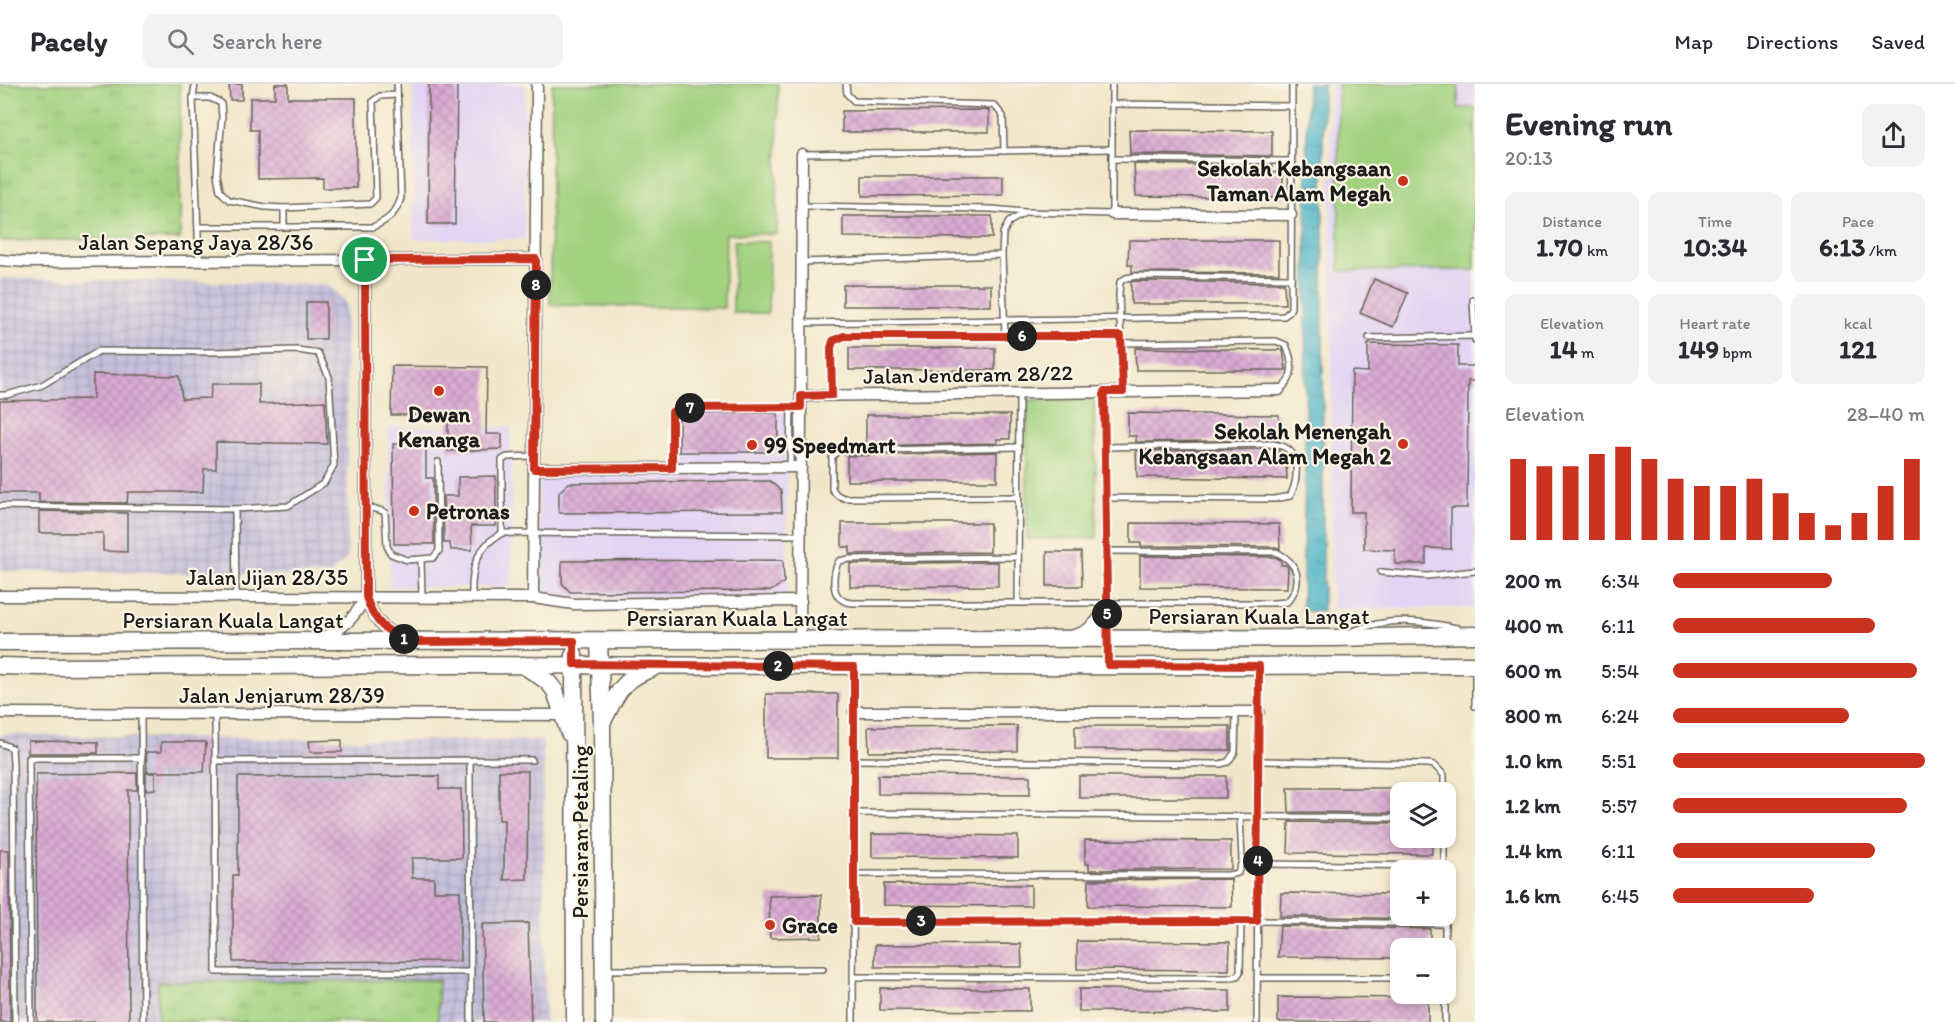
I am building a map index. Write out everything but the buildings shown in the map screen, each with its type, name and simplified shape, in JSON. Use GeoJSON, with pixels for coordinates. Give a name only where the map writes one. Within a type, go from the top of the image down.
{"type":"FeatureCollection","features":[{"type":"Feature","properties":{"kind":"main road"},"geometry":{"type":"LineString","coordinates":[[1064,639],[1082,636],[1093,629],[1107,610],[1115,627],[1128,637],[1142,639]]}},
{"type":"Feature","properties":{"kind":"main road","name":"Persiaran Kuala Langat"},"geometry":{"type":"LineString","coordinates":[[0,642],[1142,639],[1470,635]]}},
{"type":"Feature","properties":{"kind":"main road","name":"Persiaran Petaling"},"geometry":{"type":"LineString","coordinates":[[574,641],[575,1022]]}},
{"type":"Feature","properties":{"kind":"main road","name":"Persiaran Petaling"},"geometry":{"type":"LineString","coordinates":[[599,641],[602,723],[604,1022]]}},
{"type":"Feature","properties":{"kind":"main road"},"geometry":{"type":"LineString","coordinates":[[161,642],[162,666]]}},
{"type":"Feature","properties":{"kind":"main road","name":"Persiaran Kuala Langat"},"geometry":{"type":"LineString","coordinates":[[0,666],[599,664],[854,667],[1475,664]]}},
{"type":"Feature","properties":{"kind":"main road"},"geometry":{"type":"LineString","coordinates":[[523,665],[552,686],[574,751]]}},
{"type":"Feature","properties":{"kind":"main road"},"geometry":{"type":"LineString","coordinates":[[602,723],[616,697],[629,680],[662,665]]}},
{"type":"Feature","properties":{"kind":"street"},"geometry":{"type":"LineString","coordinates":[[537,84],[533,598],[574,603],[801,601]]}},
{"type":"Feature","properties":{"kind":"street"},"geometry":{"type":"LineString","coordinates":[[801,640],[801,536],[796,467],[802,323],[802,154]]}},
{"type":"Feature","properties":{"kind":"street"},"geometry":{"type":"LineString","coordinates":[[1112,214],[1291,215]]}},
{"type":"Feature","properties":{"kind":"street","name":"Jalan Sepang Jaya 28/36"},"geometry":{"type":"LineString","coordinates":[[0,260],[27,262],[536,259]]}},
{"type":"Feature","properties":{"kind":"street"},"geometry":{"type":"LineString","coordinates":[[365,260],[366,597],[372,615],[378,623],[393,634],[411,642]]}},
{"type":"Feature","properties":{"kind":"street","name":"Jalan Jenderam 28/22"},"geometry":{"type":"LineString","coordinates":[[798,403],[832,395],[1279,390]]}},
{"type":"Feature","properties":{"kind":"street"},"geometry":{"type":"LineString","coordinates":[[534,469],[796,467]]}},
{"type":"Feature","properties":{"kind":"street","name":"Jalan Jijan 28/35"},"geometry":{"type":"LineString","coordinates":[[0,596],[533,598]]}},
{"type":"Feature","properties":{"kind":"street"},"geometry":{"type":"LineString","coordinates":[[312,642],[346,624],[356,615],[366,597]]}},
{"type":"Feature","properties":{"kind":"street"},"geometry":{"type":"LineString","coordinates":[[854,711],[1259,711]]}},
{"type":"Feature","properties":{"kind":"street","name":"Jalan Jenjarum 28/39"},"geometry":{"type":"LineString","coordinates":[[0,712],[563,715]]}},
{"type":"Feature","properties":{"kind":"lane"},"geometry":{"type":"LineString","coordinates":[[195,84],[193,98],[198,261]]}},
{"type":"Feature","properties":{"kind":"lane"},"geometry":{"type":"LineString","coordinates":[[198,227],[373,227],[389,219],[401,198],[397,84]]}},
{"type":"Feature","properties":{"kind":"lane"},"geometry":{"type":"LineString","coordinates":[[846,84],[847,94],[854,101],[994,105],[1004,116],[1004,151]]}},
{"type":"Feature","properties":{"kind":"lane"},"geometry":{"type":"LineString","coordinates":[[802,206],[992,209],[1112,214],[1112,84]]}},
{"type":"Feature","properties":{"kind":"lane"},"geometry":{"type":"LineString","coordinates":[[802,323],[1284,316],[1291,308],[1292,84]]}},
{"type":"Feature","properties":{"kind":"lane"},"geometry":{"type":"LineString","coordinates":[[193,98],[210,98],[221,103],[217,174],[220,191],[229,200],[284,208],[369,204],[376,198],[373,101],[380,96],[397,95]]}},
{"type":"Feature","properties":{"kind":"lane"},"geometry":{"type":"LineString","coordinates":[[1112,104],[1291,106]]}},
{"type":"Feature","properties":{"kind":"lane"},"geometry":{"type":"LineString","coordinates":[[802,154],[1112,149]]}},
{"type":"Feature","properties":{"kind":"lane"},"geometry":{"type":"LineString","coordinates":[[1112,159],[1291,161]]}},
{"type":"Feature","properties":{"kind":"lane"},"geometry":{"type":"LineString","coordinates":[[284,208],[284,227]]}},
{"type":"Feature","properties":{"kind":"lane"},"geometry":{"type":"LineString","coordinates":[[1005,336],[1002,255],[1004,233],[1009,222],[1026,212]]}},
{"type":"Feature","properties":{"kind":"lane"},"geometry":{"type":"LineString","coordinates":[[802,262],[1002,255]]}},
{"type":"Feature","properties":{"kind":"lane"},"geometry":{"type":"LineString","coordinates":[[1123,392],[1120,282],[1136,276],[1291,278]]}},
{"type":"Feature","properties":{"kind":"lane"},"geometry":{"type":"LineString","coordinates":[[1369,338],[1475,338],[1473,300]]}},
{"type":"Feature","properties":{"kind":"lane"},"geometry":{"type":"LineString","coordinates":[[832,395],[831,348],[833,341],[844,336],[1121,336]]}},
{"type":"Feature","properties":{"kind":"lane"},"geometry":{"type":"LineString","coordinates":[[1121,343],[1276,341],[1286,345],[1292,365],[1291,378],[1286,386],[1279,390]]}},
{"type":"Feature","properties":{"kind":"lane"},"geometry":{"type":"LineString","coordinates":[[0,395],[42,385],[99,351],[297,350],[318,353],[329,377],[334,465],[324,483],[288,506],[235,509],[0,506]]}},
{"type":"Feature","properties":{"kind":"lane"},"geometry":{"type":"LineString","coordinates":[[1104,392],[1108,665]]}},
{"type":"Feature","properties":{"kind":"lane"},"geometry":{"type":"LineString","coordinates":[[1018,602],[1019,393]]}},
{"type":"Feature","properties":{"kind":"lane"},"geometry":{"type":"LineString","coordinates":[[672,468],[671,417],[672,412],[676,409],[798,403]]}},
{"type":"Feature","properties":{"kind":"lane"},"geometry":{"type":"LineString","coordinates":[[1105,447],[1272,444],[1285,447],[1293,454],[1295,466],[1294,489],[1290,496],[1274,499],[1106,498]]}},
{"type":"Feature","properties":{"kind":"lane"},"geometry":{"type":"LineString","coordinates":[[1018,497],[844,498],[832,489],[832,457],[838,451],[1019,447]]}},
{"type":"Feature","properties":{"kind":"lane"},"geometry":{"type":"LineString","coordinates":[[502,533],[502,460],[507,457],[534,456]]}},
{"type":"Feature","properties":{"kind":"lane"},"geometry":{"type":"LineString","coordinates":[[365,508],[385,512],[387,546],[391,554],[407,560],[433,558],[439,551],[438,462]]}},
{"type":"Feature","properties":{"kind":"lane"},"geometry":{"type":"LineString","coordinates":[[235,509],[236,597]]}},
{"type":"Feature","properties":{"kind":"lane"},"geometry":{"type":"LineString","coordinates":[[472,598],[471,576],[475,565],[488,540],[502,533],[801,536]]}},
{"type":"Feature","properties":{"kind":"lane"},"geometry":{"type":"LineString","coordinates":[[1018,557],[849,559],[839,561],[834,568],[834,584],[837,595],[844,601],[854,603],[1018,602],[1107,610],[1287,602],[1294,594],[1297,580],[1295,569],[1289,558],[1276,552],[1106,551]]}},
{"type":"Feature","properties":{"kind":"lane"},"geometry":{"type":"LineString","coordinates":[[421,560],[422,597]]}},
{"type":"Feature","properties":{"kind":"lane"},"geometry":{"type":"LineString","coordinates":[[1381,572],[1427,576],[1475,571]]}},
{"type":"Feature","properties":{"kind":"lane"},"geometry":{"type":"LineString","coordinates":[[1475,664],[1475,706]]}},
{"type":"Feature","properties":{"kind":"lane"},"geometry":{"type":"LineString","coordinates":[[1257,1022],[1259,666]]}},
{"type":"Feature","properties":{"kind":"lane"},"geometry":{"type":"LineString","coordinates":[[853,1022],[854,667]]}},
{"type":"Feature","properties":{"kind":"lane"},"geometry":{"type":"LineString","coordinates":[[853,760],[1220,764],[1228,762],[1235,752],[1236,712]]}},
{"type":"Feature","properties":{"kind":"lane"},"geometry":{"type":"LineString","coordinates":[[141,714],[143,1022]]}},
{"type":"Feature","properties":{"kind":"lane"},"geometry":{"type":"LineString","coordinates":[[215,714],[216,972],[471,972]]}},
{"type":"Feature","properties":{"kind":"lane"},"geometry":{"type":"LineString","coordinates":[[0,743],[12,747],[13,763],[15,1022]]}},
{"type":"Feature","properties":{"kind":"lane"},"geometry":{"type":"LineString","coordinates":[[31,1022],[30,758],[142,758]]}},
{"type":"Feature","properties":{"kind":"lane"},"geometry":{"type":"LineString","coordinates":[[215,761],[532,760]]}},
{"type":"Feature","properties":{"kind":"lane"},"geometry":{"type":"LineString","coordinates":[[470,761],[471,1022]]}},
{"type":"Feature","properties":{"kind":"lane"},"geometry":{"type":"LineString","coordinates":[[1258,761],[1428,764],[1434,765],[1444,775],[1444,782]]}},
{"type":"Feature","properties":{"kind":"lane"},"geometry":{"type":"LineString","coordinates":[[853,813],[1390,818]]}},
{"type":"Feature","properties":{"kind":"lane"},"geometry":{"type":"LineString","coordinates":[[854,874],[1228,875],[1238,873],[1242,861],[1240,816]]}},
{"type":"Feature","properties":{"kind":"lane"},"geometry":{"type":"LineString","coordinates":[[1258,864],[1390,867]]}},
{"type":"Feature","properties":{"kind":"lane"},"geometry":{"type":"LineString","coordinates":[[854,977],[1228,978],[1240,972],[1241,921]]}},
{"type":"Feature","properties":{"kind":"lane"},"geometry":{"type":"LineString","coordinates":[[854,922],[1257,921],[1390,923]]}},
{"type":"Feature","properties":{"kind":"lane"},"geometry":{"type":"LineString","coordinates":[[604,970],[823,969]]}},
{"type":"Feature","properties":{"kind":"lane"},"geometry":{"type":"LineString","coordinates":[[1257,978],[1390,978]]}},
{"type":"Feature","properties":{"kind":"lane"},"geometry":{"type":"LineString","coordinates":[[1445,1004],[1445,1022]]}},
{"type":"Feature","properties":{"kind":"shaded area"},"geometry":{"type":"Polygon","coordinates":[[[413,84],[525,84],[525,239],[413,239],[413,84]]]}},
{"type":"Feature","properties":{"kind":"shaded area","name":"Sekolah Menengah Kebangsaan Alam Megah 2"},"geometry":{"type":"Polygon","coordinates":[[[1330,84],[1475,84],[1475,608],[1332,609],[1330,84]]]}},
{"type":"Feature","properties":{"kind":"shaded area"},"geometry":{"type":"Polygon","coordinates":[[[0,278],[328,285],[346,303],[348,557],[329,575],[0,571],[0,278]]]}},
{"type":"Feature","properties":{"kind":"shaded area"},"geometry":{"type":"Polygon","coordinates":[[[685,410],[787,410],[787,596],[573,598],[538,593],[539,474],[675,472],[675,418],[677,412],[685,410]]]}},
{"type":"Feature","properties":{"kind":"shaded area"},"geometry":{"type":"Polygon","coordinates":[[[388,427],[511,427],[512,587],[390,587],[388,427]]]}},
{"type":"Feature","properties":{"kind":"shaded area"},"geometry":{"type":"Polygon","coordinates":[[[0,734],[156,738],[543,741],[545,1022],[438,1022],[437,980],[159,982],[158,1022],[0,1022],[0,734]]]}},
{"type":"Feature","properties":{"kind":"green space"},"geometry":{"type":"Polygon","coordinates":[[[0,84],[180,84],[180,239],[0,241],[0,84]]]}},
{"type":"Feature","properties":{"kind":"green space"},"geometry":{"type":"Polygon","coordinates":[[[552,84],[778,84],[777,234],[726,234],[724,308],[550,305],[552,84]]]}},
{"type":"Feature","properties":{"kind":"green space","name":"Sekolah Kebangsaan Taman Alam Megah"},"geometry":{"type":"Polygon","coordinates":[[[1338,84],[1458,84],[1458,108],[1475,108],[1475,270],[1339,271],[1338,84]]]}},
{"type":"Feature","properties":{"kind":"green space"},"geometry":{"type":"Polygon","coordinates":[[[734,241],[769,242],[768,313],[733,313],[734,241]]]}},
{"type":"Feature","properties":{"kind":"green space"},"geometry":{"type":"Polygon","coordinates":[[[1027,400],[1094,400],[1097,538],[1027,539],[1027,400]]]}},
{"type":"Feature","properties":{"kind":"green space"},"geometry":{"type":"Polygon","coordinates":[[[438,980],[438,1022],[158,1022],[158,982],[438,980]]]}},
{"type":"Feature","properties":{"kind":"water"},"geometry":{"type":"Polygon","coordinates":[[[1307,84],[1323,84],[1323,612],[1302,611],[1307,84]]]}},
{"type":"Feature","properties":{"kind":"place","name":"Sekolah Kebangsaan Taman Alam Megah"},"geometry":{"type":"Point","coordinates":[1403,181]}},
{"type":"Feature","properties":{"kind":"place","name":"Dewan Kenanga"},"geometry":{"type":"Point","coordinates":[439,391]}},
{"type":"Feature","properties":{"kind":"place","name":"Sekolah Menengah Kebangsaan Alam Megah 2"},"geometry":{"type":"Point","coordinates":[1403,444]}},
{"type":"Feature","properties":{"kind":"place","name":"99 Speedmart"},"geometry":{"type":"Point","coordinates":[752,445]}},
{"type":"Feature","properties":{"kind":"place","name":"Petronas"},"geometry":{"type":"Point","coordinates":[414,511]}},
{"type":"Feature","properties":{"kind":"place","name":"Grace"},"geometry":{"type":"Point","coordinates":[770,925]}},
{"type":"Feature","properties":{"kind":"route"},"geometry":{"type":"LineString","coordinates":[[536,259],[534,469],[672,468],[672,412],[685,408],[801,407],[801,396],[832,395],[831,348],[833,341],[844,336],[1121,336],[1123,392],[1104,392],[1108,665],[1259,666],[1257,921],[854,922],[854,667],[574,664],[574,641],[411,642],[393,634],[378,623],[372,615],[366,597],[365,260],[536,259]]}}]}
